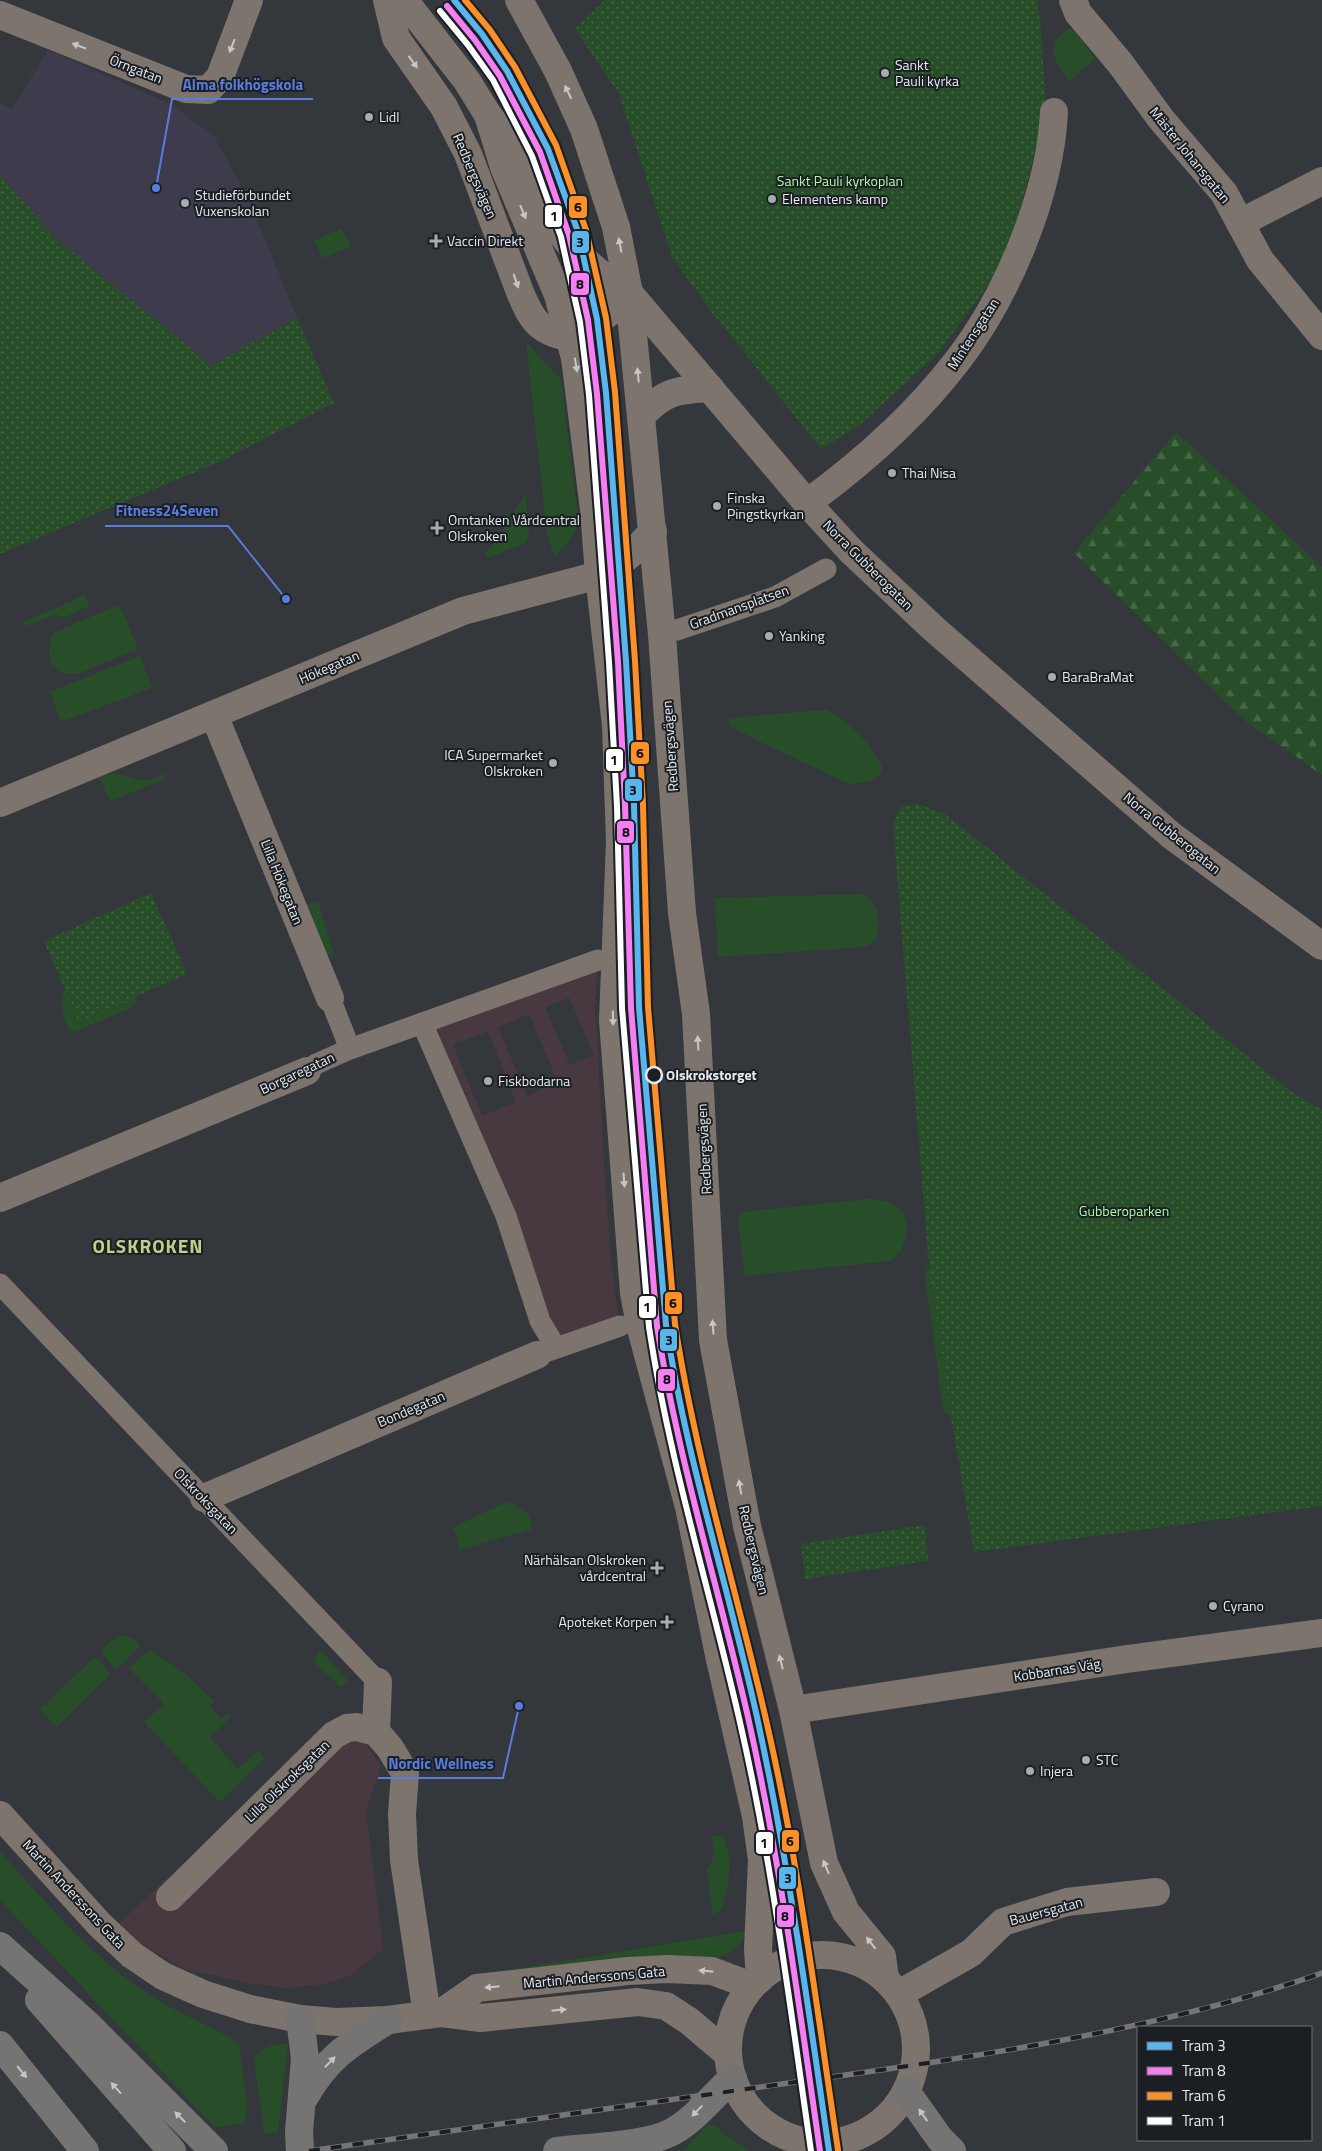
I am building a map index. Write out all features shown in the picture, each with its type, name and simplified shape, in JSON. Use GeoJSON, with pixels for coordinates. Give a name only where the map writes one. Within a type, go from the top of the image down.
{"type":"FeatureCollection","features":[{"type":"Feature","properties":{"kind":"highway"},"geometry":{"type":"LineString","coordinates":[[0,1946],[88,2025],[214,2151]]}},
{"type":"Feature","properties":{"kind":"highway"},"geometry":{"type":"LineString","coordinates":[[0,1953],[66,2032],[172,2151]]}},
{"type":"Feature","properties":{"kind":"highway"},"geometry":{"type":"LineString","coordinates":[[300,2019],[305,2045],[299,2132],[300,2151]]}},
{"type":"Feature","properties":{"kind":"highway"},"geometry":{"type":"LineString","coordinates":[[302,2102],[318,2074],[343,2048],[388,2020]]}},
{"type":"Feature","properties":{"kind":"highway"},"geometry":{"type":"LineString","coordinates":[[0,2045],[85,2151]]}},
{"type":"Feature","properties":{"kind":"highway"},"geometry":{"type":"LineString","coordinates":[[557,2151],[650,2140],[671,2133],[686,2123],[730,2066]]}},
{"type":"Feature","properties":{"kind":"highway"},"geometry":{"type":"LineString","coordinates":[[906,2090],[940,2139],[952,2151]]}},
{"type":"Feature","properties":{"kind":"highway"},"geometry":{"type":"LineString","coordinates":[[61,2120],[92,2151]]}},
{"type":"Feature","properties":{"kind":"street","name":"Örngatan"},"geometry":{"type":"LineString","coordinates":[[0,15],[186,88],[208,90],[220,77],[250,0]]}},
{"type":"Feature","properties":{"kind":"street","name":"Redbergsvägen"},"geometry":{"type":"LineString","coordinates":[[387,0],[396,38],[444,107],[468,154],[528,313],[545,331],[571,338]]}},
{"type":"Feature","properties":{"kind":"street"},"geometry":{"type":"LineString","coordinates":[[404,0],[467,81],[488,115],[504,167],[558,295],[571,338],[583,410],[616,726],[619,782],[618,901],[613,1021],[634,1293],[640,1326],[689,1507],[719,1655],[756,1816],[762,1860],[756,1982]]}},
{"type":"Feature","properties":{"kind":"street","name":"Redbergsvägen"},"geometry":{"type":"LineString","coordinates":[[519,0],[558,71],[587,137],[616,227],[629,293],[653,532],[682,913],[696,1014],[714,1340],[747,1526],[793,1710],[824,1863],[846,1912],[882,1956],[892,1987],[914,2028],[916,2049],[914,2070],[906,2090],[872,2140],[791,2144],[754,2113],[739,2093],[730,2066]]}},
{"type":"Feature","properties":{"kind":"street","name":"Mäster Johansgatan"},"geometry":{"type":"LineString","coordinates":[[1073,0],[1078,12],[1161,119],[1224,193],[1260,260],[1322,336]]}},
{"type":"Feature","properties":{"kind":"street","name":"Mintensgatan"},"geometry":{"type":"LineString","coordinates":[[807,503],[837,481],[904,421],[960,359],[982,324],[1017,257],[1031,223],[1042,191],[1054,112]]}},
{"type":"Feature","properties":{"kind":"street","name":"Norra Gubberogatan"},"geometry":{"type":"LineString","coordinates":[[488,115],[521,156],[552,220],[587,263],[604,278],[629,293],[850,551],[934,630],[1172,836],[1322,946]]}},
{"type":"Feature","properties":{"kind":"street"},"geometry":{"type":"LineString","coordinates":[[1240,223],[1322,181]]}},
{"type":"Feature","properties":{"kind":"street"},"geometry":{"type":"LineString","coordinates":[[571,338],[610,312],[629,293]]}},
{"type":"Feature","properties":{"kind":"street"},"geometry":{"type":"LineString","coordinates":[[642,416],[664,395],[678,390],[710,388]]}},
{"type":"Feature","properties":{"kind":"street","name":"Hökegatan"},"geometry":{"type":"LineString","coordinates":[[0,803],[463,611],[599,575],[626,560],[653,532]]}},
{"type":"Feature","properties":{"kind":"street","name":"Gradmansplatsen"},"geometry":{"type":"LineString","coordinates":[[677,630],[775,597],[826,570]]}},
{"type":"Feature","properties":{"kind":"street","name":"Lilla Hökegatan"},"geometry":{"type":"LineString","coordinates":[[214,715],[350,1049]]}},
{"type":"Feature","properties":{"kind":"street","name":"Borgaregatan"},"geometry":{"type":"LineString","coordinates":[[0,1198],[307,1071],[316,1064],[350,1049],[598,960]]}},
{"type":"Feature","properties":{"kind":"street"},"geometry":{"type":"LineString","coordinates":[[422,1024],[506,1216],[540,1321],[546,1352]]}},
{"type":"Feature","properties":{"kind":"street","name":"Olskroksgatan"},"geometry":{"type":"LineString","coordinates":[[0,1284],[378,1682],[376,1732]]}},
{"type":"Feature","properties":{"kind":"street","name":"Bondegatan"},"geometry":{"type":"LineString","coordinates":[[204,1498],[546,1352],[620,1326]]}},
{"type":"Feature","properties":{"kind":"street","name":"Kobbarnas Väg"},"geometry":{"type":"LineString","coordinates":[[793,1710],[1127,1659],[1322,1633]]}},
{"type":"Feature","properties":{"kind":"street","name":"Lilla Olskroksgatan"},"geometry":{"type":"LineString","coordinates":[[170,1897],[334,1735],[357,1727],[376,1732]]}},
{"type":"Feature","properties":{"kind":"street"},"geometry":{"type":"LineString","coordinates":[[376,1732],[390,1748],[406,1773],[402,1814],[404,1860],[434,2014]]}},
{"type":"Feature","properties":{"kind":"street","name":"Martin Anderssons Gata"},"geometry":{"type":"LineString","coordinates":[[0,1815],[100,1925],[132,1955],[163,1976],[203,1994],[250,2009],[300,2019],[336,2022],[388,2020],[434,2014],[481,2018],[638,2002],[666,2006],[689,2021],[730,2066]]}},
{"type":"Feature","properties":{"kind":"street","name":"Bauersgatan"},"geometry":{"type":"LineString","coordinates":[[892,1987],[971,1953],[1004,1922],[1067,1902],[1156,1892]]}},
{"type":"Feature","properties":{"kind":"street"},"geometry":{"type":"LineString","coordinates":[[730,2066],[730,2030],[738,2007],[756,1982],[781,1965],[802,1958],[826,1955],[854,1960],[870,1968],[892,1987]]}},
{"type":"Feature","properties":{"kind":"street","name":"Martin Anderssons Gata"},"geometry":{"type":"LineString","coordinates":[[434,2014],[477,1988],[628,1971],[667,1969],[712,1971],[756,1982]]}},
{"type":"Feature","properties":{"kind":"shaded area"},"geometry":{"type":"Polygon","coordinates":[[[48,50],[170,104],[214,136],[251,205],[297,318],[210,366],[202,357],[55,238],[0,175],[0,103],[12,109],[48,50]]]}},
{"type":"Feature","properties":{"kind":"shaded area"},"geometry":{"type":"Polygon","coordinates":[[[598,960],[595,1004],[603,1146],[611,1261],[620,1326],[556,1348],[422,1023],[598,960]],[[569,997],[545,1007],[570,1065],[594,1055],[569,997]],[[529,1014],[498,1027],[527,1096],[558,1082],[529,1014]],[[488,1031],[453,1045],[482,1116],[516,1102],[488,1031]]]}},
{"type":"Feature","properties":{"kind":"shaded area"},"geometry":{"type":"Polygon","coordinates":[[[346,1712],[381,1767],[366,1810],[383,1949],[351,1975],[323,1984],[287,1988],[248,1983],[185,1969],[114,1928],[346,1712]]]}},
{"type":"Feature","properties":{"kind":"green space","name":"Sankt Pauli kyrkoplan"},"geometry":{"type":"Polygon","coordinates":[[[605,0],[1036,0],[1040,18],[1046,108],[1008,258],[938,353],[861,424],[821,449],[710,310],[672,257],[619,94],[575,29],[605,0]]]}},
{"type":"Feature","properties":{"kind":"green space"},"geometry":{"type":"Polygon","coordinates":[[[1068,29],[1073,29],[1095,59],[1069,81],[1056,61],[1054,54],[1056,41],[1068,29]]]}},
{"type":"Feature","properties":{"kind":"green space"},"geometry":{"type":"Polygon","coordinates":[[[0,175],[55,238],[202,357],[210,366],[297,318],[334,403],[219,462],[0,554],[0,175]]]}},
{"type":"Feature","properties":{"kind":"green space"},"geometry":{"type":"Polygon","coordinates":[[[341,228],[351,246],[323,258],[314,241],[341,228]]]}},
{"type":"Feature","properties":{"kind":"green space"},"geometry":{"type":"Polygon","coordinates":[[[526,342],[561,380],[578,518],[576,529],[571,539],[555,555],[547,532],[526,342]]]}},
{"type":"Feature","properties":{"kind":"green space"},"geometry":{"type":"Polygon","coordinates":[[[1176,432],[1322,567],[1322,775],[1243,719],[1074,553],[1176,432]]]}},
{"type":"Feature","properties":{"kind":"green space"},"geometry":{"type":"Polygon","coordinates":[[[526,494],[529,537],[525,543],[487,558],[485,553],[495,542],[526,494]]]}},
{"type":"Feature","properties":{"kind":"green space"},"geometry":{"type":"Polygon","coordinates":[[[85,595],[89,606],[63,618],[57,614],[25,626],[24,622],[85,595]]]}},
{"type":"Feature","properties":{"kind":"green space"},"geometry":{"type":"Polygon","coordinates":[[[118,607],[123,612],[137,647],[135,650],[78,674],[63,674],[52,664],[49,655],[51,636],[57,631],[118,607]]]}},
{"type":"Feature","properties":{"kind":"green space"},"geometry":{"type":"Polygon","coordinates":[[[140,656],[152,688],[61,722],[50,692],[140,656]]]}},
{"type":"Feature","properties":{"kind":"green space"},"geometry":{"type":"Polygon","coordinates":[[[827,710],[851,726],[878,758],[882,766],[882,772],[872,781],[849,784],[732,728],[729,723],[729,718],[827,710]]]}},
{"type":"Feature","properties":{"kind":"green space"},"geometry":{"type":"Polygon","coordinates":[[[114,773],[144,780],[156,778],[163,774],[165,779],[110,801],[99,776],[114,773]]]}},
{"type":"Feature","properties":{"kind":"green space","name":"Gubberoparken"},"geometry":{"type":"Polygon","coordinates":[[[918,804],[945,814],[1292,1092],[1322,1110],[1322,1506],[974,1552],[950,1411],[928,1255],[893,824],[902,806],[918,804]]]}},
{"type":"Feature","properties":{"kind":"green space"},"geometry":{"type":"Polygon","coordinates":[[[151,893],[187,974],[79,1022],[44,941],[151,893]]]}},
{"type":"Feature","properties":{"kind":"green space"},"geometry":{"type":"Polygon","coordinates":[[[863,894],[869,897],[876,907],[878,920],[876,940],[865,947],[718,957],[716,898],[863,894]]]}},
{"type":"Feature","properties":{"kind":"green space"},"geometry":{"type":"Polygon","coordinates":[[[311,903],[319,905],[334,954],[325,956],[305,906],[311,903]]]}},
{"type":"Feature","properties":{"kind":"green space"},"geometry":{"type":"Polygon","coordinates":[[[70,984],[136,995],[136,1003],[131,1008],[74,1032],[68,1027],[62,1008],[63,995],[70,984]]]}},
{"type":"Feature","properties":{"kind":"green space"},"geometry":{"type":"Polygon","coordinates":[[[868,1199],[891,1203],[899,1208],[904,1215],[907,1232],[905,1241],[902,1249],[890,1261],[745,1276],[738,1219],[739,1215],[743,1212],[868,1199]]]}},
{"type":"Feature","properties":{"kind":"green space"},"geometry":{"type":"Polygon","coordinates":[[[927,1269],[987,1271],[956,1416],[946,1414],[943,1408],[925,1276],[927,1269]]]}},
{"type":"Feature","properties":{"kind":"green space"},"geometry":{"type":"Polygon","coordinates":[[[509,1501],[529,1515],[532,1529],[459,1550],[457,1535],[452,1528],[509,1501]]]}},
{"type":"Feature","properties":{"kind":"green space"},"geometry":{"type":"Polygon","coordinates":[[[925,1525],[928,1561],[805,1579],[801,1544],[925,1525]]]}},
{"type":"Feature","properties":{"kind":"green space"},"geometry":{"type":"Polygon","coordinates":[[[123,1635],[135,1639],[140,1646],[116,1669],[102,1654],[104,1648],[110,1642],[123,1635]]]}},
{"type":"Feature","properties":{"kind":"green space"},"geometry":{"type":"Polygon","coordinates":[[[150,1650],[184,1673],[214,1701],[210,1706],[221,1719],[227,1714],[230,1717],[210,1737],[237,1769],[259,1751],[265,1758],[220,1802],[144,1722],[163,1705],[162,1701],[129,1668],[150,1650]]]}},
{"type":"Feature","properties":{"kind":"green space"},"geometry":{"type":"Polygon","coordinates":[[[320,1650],[348,1681],[341,1687],[315,1664],[316,1655],[320,1650]]]}},
{"type":"Feature","properties":{"kind":"green space"},"geometry":{"type":"Polygon","coordinates":[[[94,1658],[97,1658],[110,1674],[56,1727],[40,1709],[94,1658]]]}},
{"type":"Feature","properties":{"kind":"green space"},"geometry":{"type":"Polygon","coordinates":[[[722,1835],[726,1843],[729,1862],[727,1891],[722,1909],[713,1916],[707,1871],[714,1856],[712,1836],[722,1835]]]}},
{"type":"Feature","properties":{"kind":"green space"},"geometry":{"type":"Polygon","coordinates":[[[0,1852],[81,1939],[117,1971],[161,2002],[239,2044],[247,2104],[245,2113],[246,2123],[215,2127],[0,1900],[0,1852]]]}},
{"type":"Feature","properties":{"kind":"green space"},"geometry":{"type":"Polygon","coordinates":[[[745,1931],[738,1945],[728,1953],[712,1960],[477,1975],[745,1931]]]}},
{"type":"Feature","properties":{"kind":"green space"},"geometry":{"type":"Polygon","coordinates":[[[288,2043],[278,2132],[264,2134],[254,2058],[267,2047],[288,2043]]]}},
{"type":"Feature","properties":{"kind":"green space"},"geometry":{"type":"Polygon","coordinates":[[[708,2125],[717,2125],[721,2132],[750,2151],[683,2151],[708,2125]]]}},
{"type":"Feature","properties":{"kind":"railway"},"geometry":{"type":"LineString","coordinates":[[309,2151],[863,2073],[996,2052],[1128,2027],[1258,1994],[1322,1973]]}},
{"type":"Feature","properties":{"kind":"tram line","name":"3"},"geometry":{"type":"LineString","coordinates":[[454,0],[482,34],[507,71],[548,149],[578,232],[597,319],[606,393],[626,661],[634,805],[639,1007],[666,1325],[674,1375],[696,1473],[746,1668],[768,1771],[797,1933],[829,2151]]}},
{"type":"Feature","properties":{"kind":"tram line","name":"6"},"geometry":{"type":"LineString","coordinates":[[465,0],[490,30],[515,67],[556,145],[586,230],[606,318],[615,392],[635,661],[643,805],[648,1007],[675,1324],[693,1422],[764,1711],[787,1820],[838,2150]]}},
{"type":"Feature","properties":{"kind":"tram line","name":"8"},"geometry":{"type":"LineString","coordinates":[[447,6],[475,40],[500,76],[540,152],[569,235],[588,320],[597,394],[618,662],[625,805],[631,1008],[657,1326],[687,1474],[748,1717],[770,1825],[820,2151]]}},
{"type":"Feature","properties":{"kind":"tram line","name":"1"},"geometry":{"type":"LineString","coordinates":[[440,11],[493,80],[532,156],[561,237],[580,322],[589,395],[609,662],[617,806],[622,1008],[649,1327],[657,1377],[678,1475],[751,1772],[780,1934],[811,2151]]}},
{"type":"Feature","properties":{"kind":"place","name":"Sankt Pauli kyrka"},"geometry":{"type":"Point","coordinates":[885,73]}},
{"type":"Feature","properties":{"kind":"place","name":"Lidl"},"geometry":{"type":"Point","coordinates":[369,117]}},
{"type":"Feature","properties":{"kind":"place","name":"Alma folkhögskola"},"geometry":{"type":"Point","coordinates":[156,188]}},
{"type":"Feature","properties":{"kind":"place","name":"Elementens kamp"},"geometry":{"type":"Point","coordinates":[772,199]}},
{"type":"Feature","properties":{"kind":"place","name":"Studieförbundet Vuxenskolan"},"geometry":{"type":"Point","coordinates":[185,203]}},
{"type":"Feature","properties":{"kind":"place","name":"Vaccin Direkt"},"geometry":{"type":"Point","coordinates":[436,241]}},
{"type":"Feature","properties":{"kind":"place","name":"Thai Nisa"},"geometry":{"type":"Point","coordinates":[892,473]}},
{"type":"Feature","properties":{"kind":"place","name":"Finska Pingstkyrkan"},"geometry":{"type":"Point","coordinates":[717,506]}},
{"type":"Feature","properties":{"kind":"place","name":"Omtanken Vårdcentral Olskroken"},"geometry":{"type":"Point","coordinates":[437,528]}},
{"type":"Feature","properties":{"kind":"place","name":"Fitness24Seven"},"geometry":{"type":"Point","coordinates":[286,599]}},
{"type":"Feature","properties":{"kind":"place","name":"Yanking"},"geometry":{"type":"Point","coordinates":[769,636]}},
{"type":"Feature","properties":{"kind":"place","name":"BaraBraMat"},"geometry":{"type":"Point","coordinates":[1052,677]}},
{"type":"Feature","properties":{"kind":"place","name":"ICA Supermarket Olskroken"},"geometry":{"type":"Point","coordinates":[553,763]}},
{"type":"Feature","properties":{"kind":"place","name":"Olskrokstorget"},"geometry":{"type":"Point","coordinates":[654,1075]}},
{"type":"Feature","properties":{"kind":"place","name":"Fiskbodarna"},"geometry":{"type":"Point","coordinates":[488,1081]}},
{"type":"Feature","properties":{"kind":"place","name":"Närhälsan Olskroken vårdcentral"},"geometry":{"type":"Point","coordinates":[657,1568]}},
{"type":"Feature","properties":{"kind":"place","name":"Cyrano"},"geometry":{"type":"Point","coordinates":[1213,1606]}},
{"type":"Feature","properties":{"kind":"place","name":"Apoteket Korpen"},"geometry":{"type":"Point","coordinates":[667,1622]}},
{"type":"Feature","properties":{"kind":"place","name":"Nordic Wellness"},"geometry":{"type":"Point","coordinates":[519,1706]}},
{"type":"Feature","properties":{"kind":"place","name":"STC"},"geometry":{"type":"Point","coordinates":[1086,1760]}},
{"type":"Feature","properties":{"kind":"place","name":"Injera"},"geometry":{"type":"Point","coordinates":[1030,1771]}},
{"type":"Feature","properties":{"kind":"district","name":"OLSKROKEN"},"geometry":{"type":"Point","coordinates":[148,1246]}}]}
